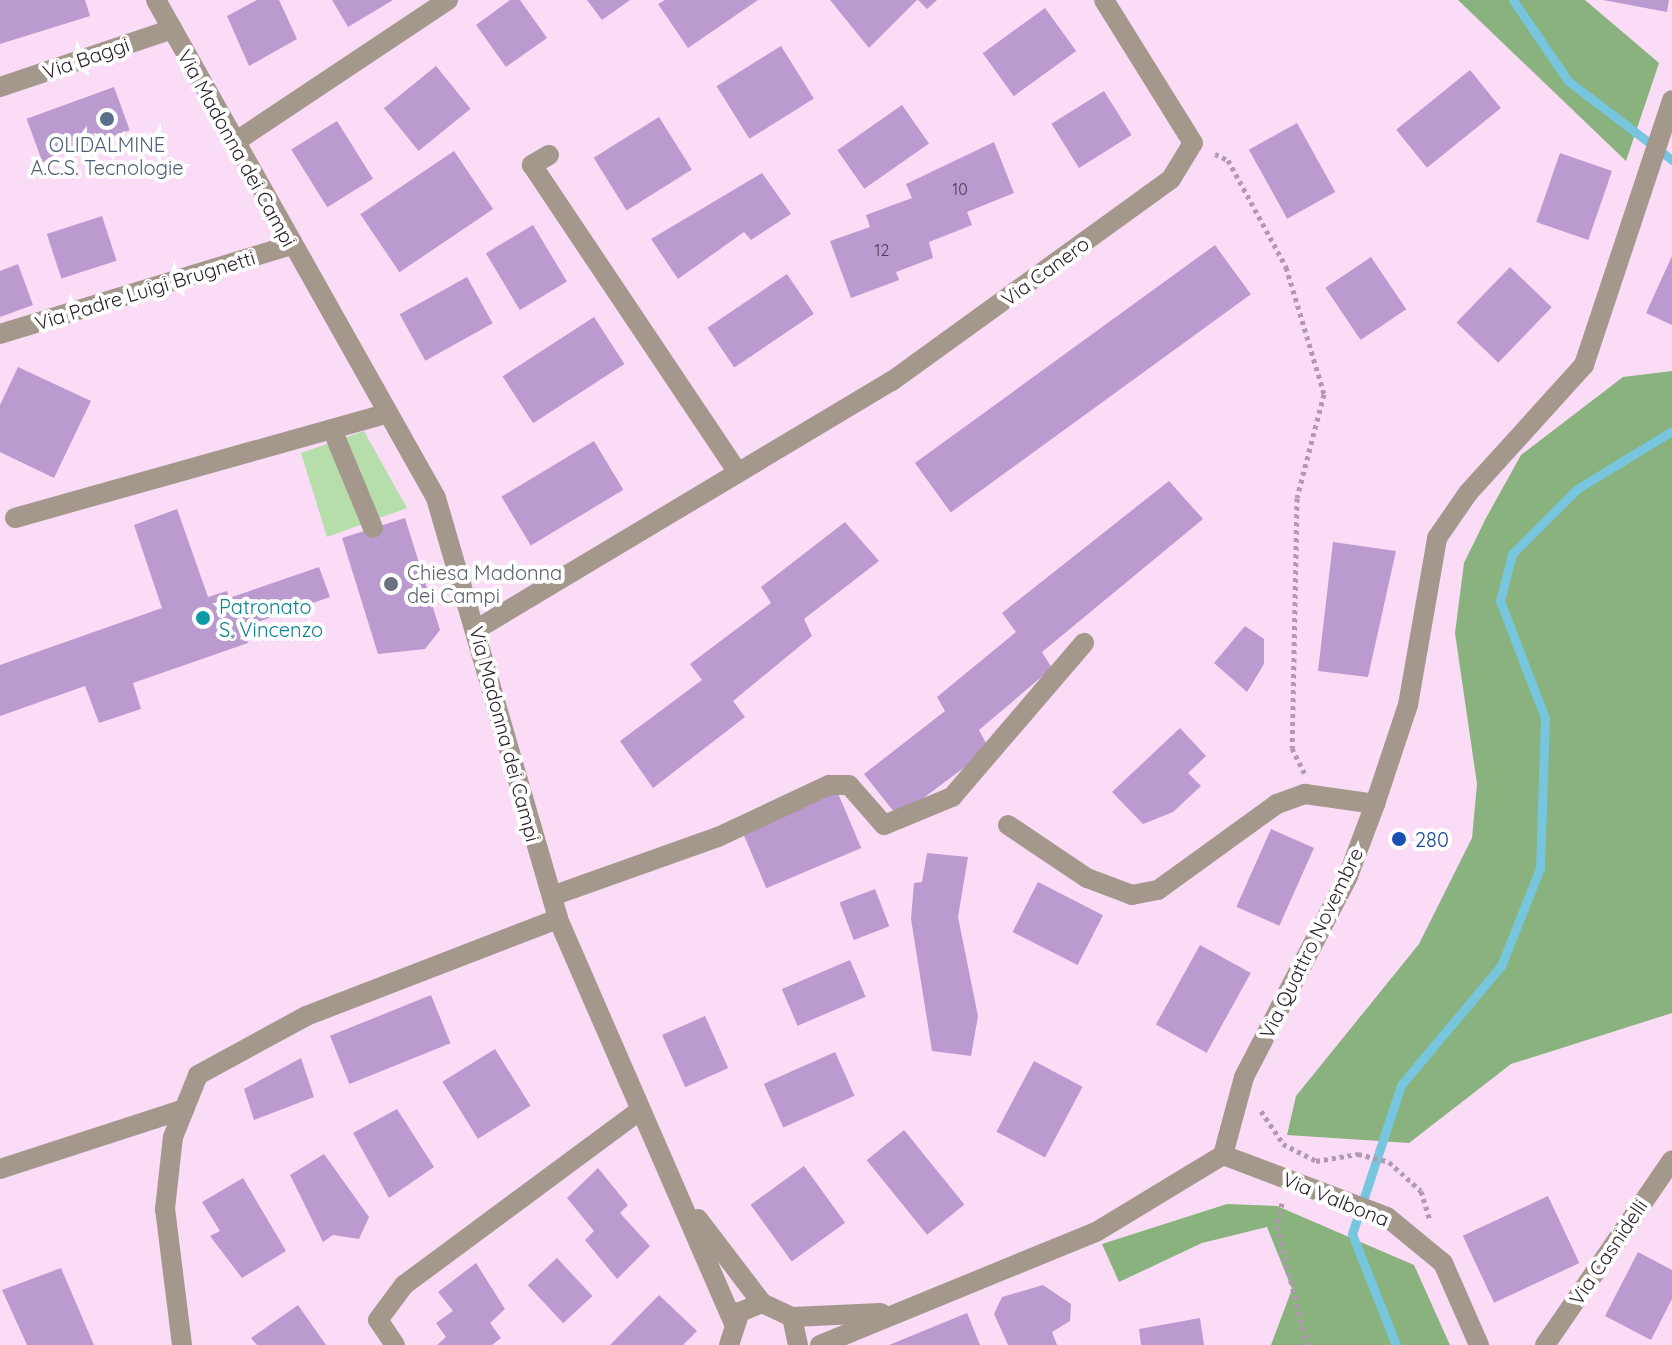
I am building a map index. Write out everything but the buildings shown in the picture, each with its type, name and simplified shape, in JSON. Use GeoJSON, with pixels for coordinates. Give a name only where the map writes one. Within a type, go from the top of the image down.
{"type":"FeatureCollection","features":[{"type":"Feature","properties":{"kind":"street","name":"Via Madonna dei Campi"},"geometry":{"type":"LineString","coordinates":[[156,0],[436,498],[477,629],[558,919],[733,1322]]}},
{"type":"Feature","properties":{"kind":"street"},"geometry":{"type":"LineString","coordinates":[[235,142],[448,0]]}},
{"type":"Feature","properties":{"kind":"street","name":"Via Canero"},"geometry":{"type":"LineString","coordinates":[[477,629],[736,470],[892,381],[1181,165],[1193,143],[1184,119],[1104,0]]}},
{"type":"Feature","properties":{"kind":"street","name":"Via Baggi"},"geometry":{"type":"LineString","coordinates":[[0,87],[172,29]]}},
{"type":"Feature","properties":{"kind":"street","name":"Via Quattro Novembre"},"geometry":{"type":"LineString","coordinates":[[1223,1155],[1244,1077],[1348,876],[1375,804],[1408,705],[1437,538],[1468,493],[1584,365],[1649,181],[1672,100]]}},
{"type":"Feature","properties":{"kind":"street"},"geometry":{"type":"LineString","coordinates":[[549,155],[532,165],[736,470]]}},
{"type":"Feature","properties":{"kind":"street","name":"Via Padre Luigi Brugnetti"},"geometry":{"type":"LineString","coordinates":[[0,334],[291,245]]}},
{"type":"Feature","properties":{"kind":"street"},"geometry":{"type":"LineString","coordinates":[[15,518],[388,413]]}},
{"type":"Feature","properties":{"kind":"street"},"geometry":{"type":"LineString","coordinates":[[332,429],[373,528]]}},
{"type":"Feature","properties":{"kind":"street"},"geometry":{"type":"LineString","coordinates":[[552,896],[718,837],[829,785],[849,785],[884,825],[952,797],[1084,643]]}},
{"type":"Feature","properties":{"kind":"street"},"geometry":{"type":"LineString","coordinates":[[1008,825],[1087,878],[1132,895],[1158,890],[1277,804],[1315,795],[1375,804]]}},
{"type":"Feature","properties":{"kind":"street"},"geometry":{"type":"LineString","coordinates":[[182,1345],[165,1209],[173,1137],[198,1075],[306,1016],[558,919]]}},
{"type":"Feature","properties":{"kind":"street"},"geometry":{"type":"LineString","coordinates":[[0,1169],[185,1109]]}},
{"type":"Feature","properties":{"kind":"street"},"geometry":{"type":"LineString","coordinates":[[395,1345],[378,1320],[404,1285],[639,1111]]}},
{"type":"Feature","properties":{"kind":"street"},"geometry":{"type":"LineString","coordinates":[[820,1345],[893,1312],[1096,1232],[1223,1155]]}},
{"type":"Feature","properties":{"kind":"street","name":"Via Valbona"},"geometry":{"type":"LineString","coordinates":[[1223,1155],[1387,1217],[1443,1263],[1479,1345]]}},
{"type":"Feature","properties":{"kind":"street","name":"Via Casnidelli"},"geometry":{"type":"LineString","coordinates":[[1545,1345],[1672,1160]]}},
{"type":"Feature","properties":{"kind":"street","name":"Via Madonna dei Campi"},"geometry":{"type":"LineString","coordinates":[[672,1183],[762,1303]]}},
{"type":"Feature","properties":{"kind":"street"},"geometry":{"type":"LineString","coordinates":[[729,1345],[733,1322],[762,1303],[792,1317],[893,1312]]}},
{"type":"Feature","properties":{"kind":"street"},"geometry":{"type":"LineString","coordinates":[[792,1317],[798,1345]]}},
{"type":"Feature","properties":{"kind":"path"},"geometry":{"type":"LineString","coordinates":[[1228,160],[1286,267],[1324,394],[1297,498],[1292,748],[1315,795]]}},
{"type":"Feature","properties":{"kind":"path"},"geometry":{"type":"LineString","coordinates":[[1259,1104],[1283,1144],[1316,1161],[1358,1154],[1389,1162],[1421,1191],[1443,1263]]}},
{"type":"Feature","properties":{"kind":"path"},"geometry":{"type":"LineString","coordinates":[[1297,1182],[1277,1226],[1307,1345]]}},
{"type":"Feature","properties":{"kind":"green space"},"geometry":{"type":"Polygon","coordinates":[[[1458,0],[1585,0],[1659,63],[1626,161],[1458,0]]]}},
{"type":"Feature","properties":{"kind":"green space"},"geometry":{"type":"Polygon","coordinates":[[[1672,371],[1672,1013],[1511,1064],[1409,1143],[1287,1135],[1296,1096],[1419,944],[1472,838],[1477,784],[1455,633],[1464,563],[1486,518],[1521,455],[1623,377],[1672,371]]]}},
{"type":"Feature","properties":{"kind":"green space"},"geometry":{"type":"Polygon","coordinates":[[[364,431],[407,508],[327,537],[301,453],[364,431]]]}},
{"type":"Feature","properties":{"kind":"green space"},"geometry":{"type":"Polygon","coordinates":[[[1227,1204],[1277,1206],[1414,1265],[1450,1345],[1271,1345],[1292,1289],[1267,1227],[1202,1243],[1119,1282],[1102,1244],[1227,1204]]]}},
{"type":"Feature","properties":{"kind":"waterway"},"geometry":{"type":"LineString","coordinates":[[1513,0],[1568,81],[1672,160]]}},
{"type":"Feature","properties":{"kind":"waterway"},"geometry":{"type":"LineString","coordinates":[[1396,1345],[1352,1234],[1401,1085],[1501,966],[1540,868],[1545,718],[1500,601],[1512,554],[1577,489],[1672,431]]}},
{"type":"Feature","properties":{"kind":"place","name":"OLIDALMINE A.C.S. Tecnologie"},"geometry":{"type":"Point","coordinates":[107,119]}},
{"type":"Feature","properties":{"kind":"place","name":"Chiesa Madonna dei Campi"},"geometry":{"type":"Point","coordinates":[391,584]}},
{"type":"Feature","properties":{"kind":"place","name":"Patronato S. Vincenzo"},"geometry":{"type":"Point","coordinates":[203,618]}},
{"type":"Feature","properties":{"kind":"place","name":"280"},"geometry":{"type":"Point","coordinates":[1399,839]}}]}
